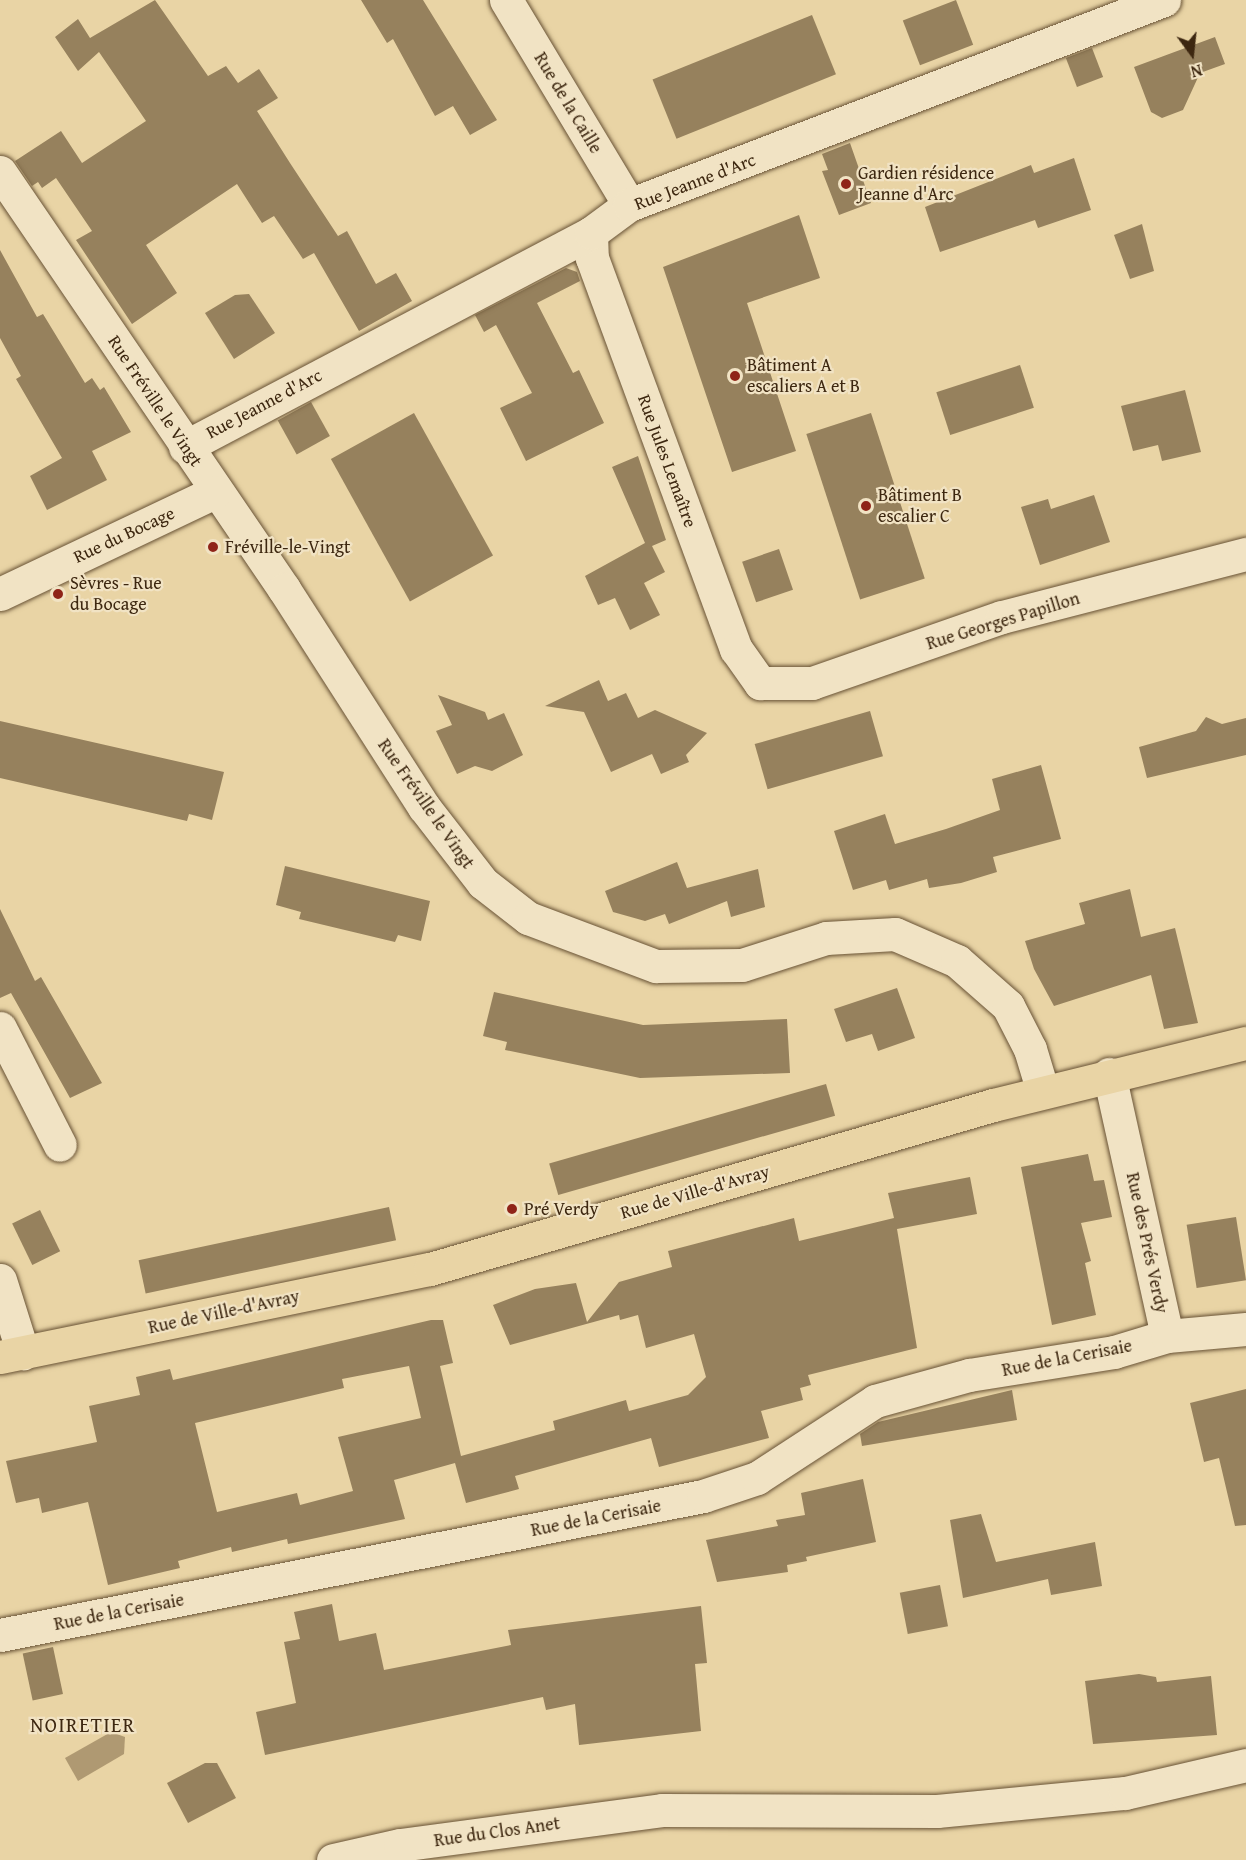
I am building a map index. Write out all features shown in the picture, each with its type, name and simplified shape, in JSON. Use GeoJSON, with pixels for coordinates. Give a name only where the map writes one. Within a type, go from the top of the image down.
{"type":"FeatureCollection","features":[{"type":"Feature","properties":{"kind":"main road","name":"Rue de Ville-d'Avray"},"geometry":{"type":"LineString","coordinates":[[11,1355],[430,1269],[1042,1092],[1109,1074],[1246,1043]]}},
{"type":"Feature","properties":{"kind":"street","name":"Rue de la Caille"},"geometry":{"type":"LineString","coordinates":[[506,0],[629,205]]}},
{"type":"Feature","properties":{"kind":"street","name":"Rue Jeanne d'Arc"},"geometry":{"type":"LineString","coordinates":[[185,447],[591,233],[629,205],[1164,0]]}},
{"type":"Feature","properties":{"kind":"street","name":"Rue Fréville le Vingt"},"geometry":{"type":"LineString","coordinates":[[0,172],[424,807],[483,884],[528,918],[656,966],[742,964],[826,938],[895,934],[957,961],[1008,1006],[1030,1049],[1042,1092]]}},
{"type":"Feature","properties":{"kind":"street","name":"Rue Jules Lemaître"},"geometry":{"type":"LineString","coordinates":[[591,233],[592,258],[736,649],[760,683]]}},
{"type":"Feature","properties":{"kind":"street","name":"Rue du Bocage"},"geometry":{"type":"LineString","coordinates":[[0,594],[215,492]]}},
{"type":"Feature","properties":{"kind":"street","name":"Rue Georges Papillon"},"geometry":{"type":"LineString","coordinates":[[760,683],[812,683],[1002,617],[1246,554]]}},
{"type":"Feature","properties":{"kind":"street"},"geometry":{"type":"LineString","coordinates":[[0,1028],[60,1145]]}},
{"type":"Feature","properties":{"kind":"street","name":"Rue des Prés Verdy"},"geometry":{"type":"LineString","coordinates":[[1109,1074],[1167,1336],[1246,1329]]}},
{"type":"Feature","properties":{"kind":"street"},"geometry":{"type":"LineString","coordinates":[[0,1280],[11,1355]]}},
{"type":"Feature","properties":{"kind":"street","name":"Rue de la Cerisaie"},"geometry":{"type":"LineString","coordinates":[[0,1635],[703,1496],[757,1478],[875,1401],[969,1376],[1114,1352],[1167,1336]]}},
{"type":"Feature","properties":{"kind":"street","name":"Rue du Clos Anet"},"geometry":{"type":"LineString","coordinates":[[333,1860],[420,1851],[662,1810],[937,1811],[1125,1793],[1246,1765]]}},
{"type":"Feature","properties":{"kind":"shaded area"},"geometry":{"type":"Polygon","coordinates":[[[111,1732],[125,1737],[124,1754],[78,1781],[65,1758],[111,1732]]]}},
{"type":"Feature","properties":{"kind":"building"},"geometry":{"type":"Polygon","coordinates":[[[155,0],[208,76],[226,66],[238,83],[259,69],[278,98],[257,111],[338,236],[347,231],[376,284],[396,273],[412,301],[359,331],[314,253],[303,259],[274,216],[262,223],[237,184],[146,245],[177,293],[132,324],[76,240],[92,231],[56,178],[42,188],[38,182],[32,186],[15,161],[61,131],[82,163],[146,121],[99,52],[78,71],[55,37],[78,19],[90,38],[155,0]]]}},
{"type":"Feature","properties":{"kind":"building"},"geometry":{"type":"Polygon","coordinates":[[[361,0],[423,0],[497,120],[470,135],[453,106],[435,116],[393,39],[387,43],[361,0]]]}},
{"type":"Feature","properties":{"kind":"building"},"geometry":{"type":"Polygon","coordinates":[[[956,0],[973,45],[920,65],[903,20],[956,0]]]}},
{"type":"Feature","properties":{"kind":"building"},"geometry":{"type":"Polygon","coordinates":[[[812,15],[836,74],[676,139],[653,79],[812,15]]]}},
{"type":"Feature","properties":{"kind":"building"},"geometry":{"type":"Polygon","coordinates":[[[1215,37],[1225,64],[1200,73],[1183,110],[1162,118],[1151,112],[1134,67],[1215,37]]]}},
{"type":"Feature","properties":{"kind":"building"},"geometry":{"type":"Polygon","coordinates":[[[1092,48],[1103,77],[1077,87],[1066,58],[1092,48]]]}},
{"type":"Feature","properties":{"kind":"building","name":"Gardien résidence Jeanne d'Arc"},"geometry":{"type":"Polygon","coordinates":[[[850,143],[871,203],[839,215],[822,171],[828,170],[822,154],[850,143]]]}},
{"type":"Feature","properties":{"kind":"building"},"geometry":{"type":"Polygon","coordinates":[[[1074,158],[1091,210],[1038,228],[1035,220],[940,252],[925,207],[1031,165],[1034,173],[1074,158]]]}},
{"type":"Feature","properties":{"kind":"building","name":"Bâtiment A escaliers A et B"},"geometry":{"type":"Polygon","coordinates":[[[799,215],[820,278],[747,303],[796,451],[732,472],[663,267],[799,215]]]}},
{"type":"Feature","properties":{"kind":"building"},"geometry":{"type":"Polygon","coordinates":[[[1142,224],[1154,271],[1130,279],[1114,235],[1142,224]]]}},
{"type":"Feature","properties":{"kind":"building"},"geometry":{"type":"Polygon","coordinates":[[[0,250],[37,317],[43,314],[85,383],[92,378],[100,390],[104,387],[131,432],[92,451],[107,480],[47,510],[30,476],[62,458],[16,379],[21,376],[0,338],[0,250]]]}},
{"type":"Feature","properties":{"kind":"building"},"geometry":{"type":"Polygon","coordinates":[[[566,268],[577,272],[580,281],[537,303],[573,373],[579,370],[604,423],[526,461],[500,408],[532,393],[496,325],[484,332],[475,315],[566,268]]]}},
{"type":"Feature","properties":{"kind":"building"},"geometry":{"type":"Polygon","coordinates":[[[249,294],[275,333],[234,359],[205,313],[235,295],[249,294]]]}},
{"type":"Feature","properties":{"kind":"building"},"geometry":{"type":"Polygon","coordinates":[[[1020,365],[1034,408],[950,435],[936,392],[1020,365]]]}},
{"type":"Feature","properties":{"kind":"building"},"geometry":{"type":"Polygon","coordinates":[[[1185,390],[1201,452],[1162,461],[1158,445],[1133,451],[1121,406],[1185,390]]]}},
{"type":"Feature","properties":{"kind":"building"},"geometry":{"type":"Polygon","coordinates":[[[311,402],[330,436],[297,455],[278,420],[311,402]]]}},
{"type":"Feature","properties":{"kind":"building"},"geometry":{"type":"Polygon","coordinates":[[[414,413],[493,556],[410,602],[331,459],[414,413]]]}},
{"type":"Feature","properties":{"kind":"building","name":"Bâtiment B escalier C"},"geometry":{"type":"Polygon","coordinates":[[[871,413],[925,578],[860,599],[806,434],[871,413]]]}},
{"type":"Feature","properties":{"kind":"building"},"geometry":{"type":"Polygon","coordinates":[[[638,456],[666,540],[652,546],[665,572],[644,583],[660,615],[630,630],[615,598],[598,605],[585,576],[645,543],[612,467],[638,456]]]}},
{"type":"Feature","properties":{"kind":"building"},"geometry":{"type":"Polygon","coordinates":[[[1094,495],[1110,542],[1040,565],[1021,507],[1048,499],[1051,509],[1094,495]]]}},
{"type":"Feature","properties":{"kind":"building"},"geometry":{"type":"Polygon","coordinates":[[[779,549],[793,590],[756,602],[742,562],[779,549]]]}},
{"type":"Feature","properties":{"kind":"building"},"geometry":{"type":"Polygon","coordinates":[[[599,680],[608,701],[626,693],[638,718],[655,710],[707,733],[686,755],[689,762],[661,774],[652,754],[611,772],[584,712],[545,706],[599,680]]]}},
{"type":"Feature","properties":{"kind":"building"},"geometry":{"type":"Polygon","coordinates":[[[438,695],[485,712],[488,720],[504,713],[523,755],[492,771],[475,766],[457,774],[436,731],[452,725],[438,695]]]}},
{"type":"Feature","properties":{"kind":"building"},"geometry":{"type":"Polygon","coordinates":[[[870,711],[883,756],[768,789],[755,744],[870,711]]]}},
{"type":"Feature","properties":{"kind":"building"},"geometry":{"type":"Polygon","coordinates":[[[1206,717],[1222,724],[1246,718],[1246,755],[1147,778],[1139,747],[1196,731],[1206,717]]]}},
{"type":"Feature","properties":{"kind":"building"},"geometry":{"type":"Polygon","coordinates":[[[0,721],[224,772],[212,820],[189,814],[187,821],[0,778],[0,721]]]}},
{"type":"Feature","properties":{"kind":"building"},"geometry":{"type":"Polygon","coordinates":[[[1041,765],[1061,839],[993,857],[997,872],[961,883],[929,888],[927,879],[889,890],[886,880],[853,890],[834,831],[885,814],[895,844],[946,829],[1000,810],[992,779],[1041,765]]]}},
{"type":"Feature","properties":{"kind":"building"},"geometry":{"type":"Polygon","coordinates":[[[677,862],[687,888],[758,869],[765,907],[731,917],[727,901],[669,924],[665,914],[645,921],[613,912],[605,891],[677,862]]]}},
{"type":"Feature","properties":{"kind":"building"},"geometry":{"type":"Polygon","coordinates":[[[285,866],[430,901],[421,941],[398,935],[395,942],[299,919],[301,912],[276,905],[285,866]]]}},
{"type":"Feature","properties":{"kind":"building"},"geometry":{"type":"Polygon","coordinates":[[[1130,889],[1141,937],[1175,928],[1198,1023],[1164,1029],[1151,975],[1054,1006],[1034,969],[1025,941],[1085,924],[1079,903],[1130,889]]]}},
{"type":"Feature","properties":{"kind":"building"},"geometry":{"type":"Polygon","coordinates":[[[0,909],[35,981],[41,977],[102,1083],[70,1098],[11,993],[0,998],[0,909]]]}},
{"type":"Feature","properties":{"kind":"building"},"geometry":{"type":"Polygon","coordinates":[[[897,988],[915,1038],[878,1051],[872,1034],[846,1042],[834,1009],[897,988]]]}},
{"type":"Feature","properties":{"kind":"building"},"geometry":{"type":"Polygon","coordinates":[[[494,992],[643,1025],[787,1019],[790,1073],[640,1078],[505,1050],[507,1042],[483,1036],[494,992]]]}},
{"type":"Feature","properties":{"kind":"building"},"geometry":{"type":"Polygon","coordinates":[[[826,1084],[835,1116],[558,1195],[549,1163],[826,1084]]]}},
{"type":"Feature","properties":{"kind":"building"},"geometry":{"type":"Polygon","coordinates":[[[1088,1154],[1094,1181],[1104,1180],[1112,1217],[1081,1223],[1091,1261],[1085,1263],[1096,1315],[1052,1325],[1021,1167],[1088,1154]]]}},
{"type":"Feature","properties":{"kind":"building"},"geometry":{"type":"Polygon","coordinates":[[[970,1177],[977,1214],[897,1229],[917,1348],[808,1375],[811,1385],[800,1388],[803,1400],[761,1411],[769,1438],[659,1467],[651,1438],[515,1476],[519,1489],[466,1503],[455,1463],[394,1480],[405,1519],[288,1544],[287,1539],[232,1552],[231,1547],[178,1561],[180,1568],[108,1585],[88,1502],[42,1513],[39,1498],[16,1503],[6,1461],[97,1442],[89,1406],[140,1395],[136,1377],[170,1369],[173,1380],[431,1320],[443,1320],[453,1363],[440,1366],[461,1456],[555,1430],[553,1421],[626,1400],[629,1411],[688,1395],[706,1377],[694,1334],[646,1348],[638,1315],[620,1320],[619,1315],[510,1345],[493,1305],[535,1289],[576,1283],[587,1322],[619,1282],[672,1267],[668,1251],[794,1218],[799,1241],[894,1218],[888,1193],[970,1177]],[[409,1366],[342,1379],[344,1388],[195,1423],[217,1512],[297,1493],[300,1505],[353,1491],[338,1437],[421,1418],[409,1366]]]}},
{"type":"Feature","properties":{"kind":"building"},"geometry":{"type":"Polygon","coordinates":[[[389,1207],[396,1240],[146,1293],[139,1260],[389,1207]]]}},
{"type":"Feature","properties":{"kind":"building"},"geometry":{"type":"Polygon","coordinates":[[[40,1210],[60,1251],[32,1265],[12,1224],[40,1210]]]}},
{"type":"Feature","properties":{"kind":"building"},"geometry":{"type":"Polygon","coordinates":[[[1236,1217],[1246,1280],[1197,1288],[1187,1225],[1236,1217]]]}},
{"type":"Feature","properties":{"kind":"building"},"geometry":{"type":"Polygon","coordinates":[[[1246,1389],[1246,1525],[1235,1526],[1219,1458],[1204,1462],[1190,1403],[1246,1389]]]}},
{"type":"Feature","properties":{"kind":"building"},"geometry":{"type":"Polygon","coordinates":[[[1012,1390],[1017,1420],[862,1446],[860,1434],[878,1422],[1012,1390]]]}},
{"type":"Feature","properties":{"kind":"building"},"geometry":{"type":"Polygon","coordinates":[[[863,1479],[876,1542],[806,1557],[807,1561],[787,1565],[788,1572],[717,1582],[706,1540],[778,1526],[776,1520],[805,1515],[801,1493],[863,1479]]]}},
{"type":"Feature","properties":{"kind":"building"},"geometry":{"type":"Polygon","coordinates":[[[981,1514],[996,1562],[1095,1542],[1102,1586],[1051,1595],[1048,1579],[963,1598],[950,1520],[981,1514]]]}},
{"type":"Feature","properties":{"kind":"building"},"geometry":{"type":"Polygon","coordinates":[[[940,1585],[948,1626],[908,1634],[900,1593],[940,1585]]]}},
{"type":"Feature","properties":{"kind":"building"},"geometry":{"type":"Polygon","coordinates":[[[332,1604],[339,1641],[376,1633],[384,1670],[511,1645],[508,1630],[701,1606],[707,1663],[695,1664],[701,1731],[579,1745],[575,1704],[546,1710],[543,1697],[265,1755],[256,1712],[296,1703],[284,1642],[300,1639],[294,1612],[332,1604]]]}},
{"type":"Feature","properties":{"kind":"building"},"geometry":{"type":"Polygon","coordinates":[[[53,1647],[63,1694],[33,1700],[23,1653],[53,1647]]]}},
{"type":"Feature","properties":{"kind":"building"},"geometry":{"type":"Polygon","coordinates":[[[1139,1674],[1156,1677],[1157,1682],[1211,1676],[1217,1735],[1093,1744],[1085,1681],[1139,1674]]]}},
{"type":"Feature","properties":{"kind":"building"},"geometry":{"type":"Polygon","coordinates":[[[205,1763],[217,1763],[236,1798],[188,1823],[167,1783],[205,1763]]]}},
{"type":"Feature","properties":{"kind":"place","name":"Gardien résidence Jeanne d'Arc"},"geometry":{"type":"Point","coordinates":[846,184]}},
{"type":"Feature","properties":{"kind":"place","name":"Bâtiment A escaliers A et B"},"geometry":{"type":"Point","coordinates":[735,376]}},
{"type":"Feature","properties":{"kind":"place","name":"Bâtiment B escalier C"},"geometry":{"type":"Point","coordinates":[866,506]}},
{"type":"Feature","properties":{"kind":"place","name":"Fréville-le-Vingt"},"geometry":{"type":"Point","coordinates":[213,547]}},
{"type":"Feature","properties":{"kind":"place","name":"Sèvres - Rue du Bocage"},"geometry":{"type":"Point","coordinates":[58,594]}},
{"type":"Feature","properties":{"kind":"place","name":"Pré Verdy"},"geometry":{"type":"Point","coordinates":[512,1209]}},
{"type":"Feature","properties":{"kind":"district","name":"NOIRETIER"},"geometry":{"type":"Point","coordinates":[83,1724]}}]}
